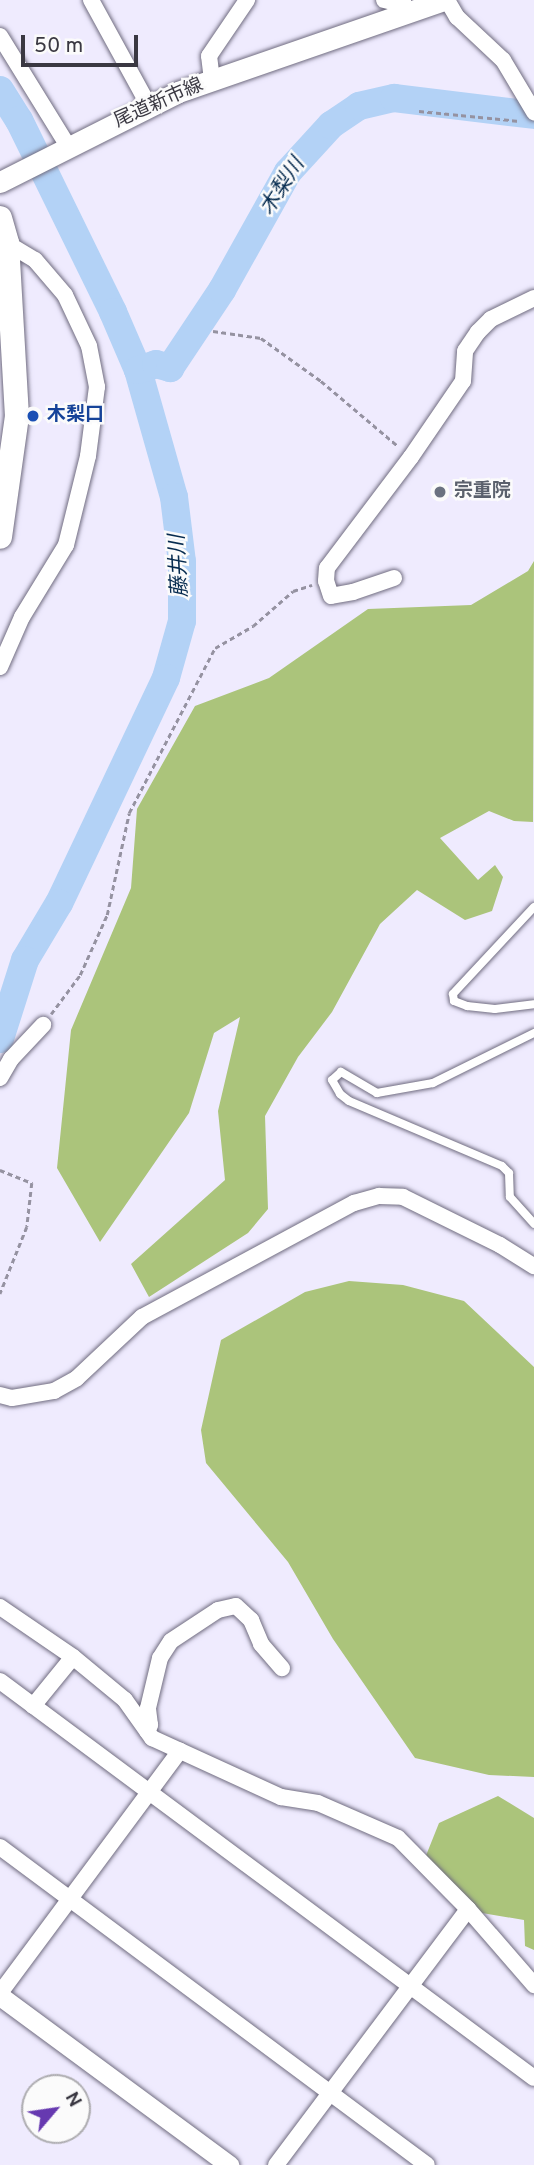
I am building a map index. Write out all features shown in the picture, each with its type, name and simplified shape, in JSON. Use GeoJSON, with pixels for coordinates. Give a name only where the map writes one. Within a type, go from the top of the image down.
{"type":"FeatureCollection","features":[{"type":"Feature","properties":{"kind":"highway"},"geometry":{"type":"LineString","coordinates":[[0,218],[7,243],[17,416],[0,537]]}},
{"type":"Feature","properties":{"kind":"main road","name":"尾道新市線"},"geometry":{"type":"LineString","coordinates":[[6,179],[149,106],[212,80],[445,0]]}},
{"type":"Feature","properties":{"kind":"street"},"geometry":{"type":"LineString","coordinates":[[91,0],[149,106]]}},
{"type":"Feature","properties":{"kind":"street"},"geometry":{"type":"LineString","coordinates":[[212,80],[209,56],[247,0]]}},
{"type":"Feature","properties":{"kind":"street"},"geometry":{"type":"LineString","coordinates":[[384,0],[397,3],[403,0]]}},
{"type":"Feature","properties":{"kind":"street"},"geometry":{"type":"LineString","coordinates":[[445,0],[457,17],[503,60],[530,112]]}},
{"type":"Feature","properties":{"kind":"street"},"geometry":{"type":"LineString","coordinates":[[0,36],[68,146]]}},
{"type":"Feature","properties":{"kind":"street"},"geometry":{"type":"LineString","coordinates":[[0,667],[22,617],[66,545],[88,456],[97,387],[89,346],[65,295],[35,260],[7,243]]}},
{"type":"Feature","properties":{"kind":"street"},"geometry":{"type":"LineString","coordinates":[[394,578],[353,592],[331,596],[326,581],[327,568],[411,457],[463,381],[465,351],[478,332],[491,319],[534,298]]}},
{"type":"Feature","properties":{"kind":"street"},"geometry":{"type":"LineString","coordinates":[[0,1078],[10,1059],[43,1025]]}},
{"type":"Feature","properties":{"kind":"street"},"geometry":{"type":"LineString","coordinates":[[0,1395],[12,1398],[54,1391],[77,1377],[142,1317],[354,1203],[379,1196],[403,1197],[500,1245],[534,1266]]}},
{"type":"Feature","properties":{"kind":"street"},"geometry":{"type":"LineString","coordinates":[[0,1606],[73,1657],[125,1700],[152,1738],[228,1770],[281,1797],[318,1803],[398,1838],[468,1909],[534,1984]]}},
{"type":"Feature","properties":{"kind":"street"},"geometry":{"type":"LineString","coordinates":[[147,1731],[150,1725],[148,1708],[160,1658],[171,1641],[218,1610],[236,1606],[251,1620],[261,1644],[282,1668]]}},
{"type":"Feature","properties":{"kind":"street"},"geometry":{"type":"LineString","coordinates":[[33,1706],[73,1657]]}},
{"type":"Feature","properties":{"kind":"street"},"geometry":{"type":"LineString","coordinates":[[0,1681],[534,2078]]}},
{"type":"Feature","properties":{"kind":"street"},"geometry":{"type":"LineString","coordinates":[[180,1751],[0,1995],[229,2165]]}},
{"type":"Feature","properties":{"kind":"street"},"geometry":{"type":"LineString","coordinates":[[0,1847],[427,2165]]}},
{"type":"Feature","properties":{"kind":"street"},"geometry":{"type":"LineString","coordinates":[[276,2165],[468,1909]]}},
{"type":"Feature","properties":{"kind":"lane"},"geometry":{"type":"LineString","coordinates":[[534,907],[453,994],[454,1001],[486,1008],[534,1004]]}},
{"type":"Feature","properties":{"kind":"lane"},"geometry":{"type":"LineString","coordinates":[[534,1033],[433,1083],[377,1093],[341,1072],[332,1080],[340,1094],[349,1101],[502,1166],[509,1173],[510,1197],[534,1224]]}},
{"type":"Feature","properties":{"kind":"path"},"geometry":{"type":"LineString","coordinates":[[419,111],[530,112]]}},
{"type":"Feature","properties":{"kind":"path"},"geometry":{"type":"LineString","coordinates":[[213,331],[261,338],[321,381],[411,457]]}},
{"type":"Feature","properties":{"kind":"path"},"geometry":{"type":"LineString","coordinates":[[43,1025],[80,975],[107,915],[129,813],[215,648],[253,626],[293,591],[326,581]]}},
{"type":"Feature","properties":{"kind":"path"},"geometry":{"type":"LineString","coordinates":[[0,1170],[32,1183],[27,1227],[0,1294]]}},
{"type":"Feature","properties":{"kind":"green space"},"geometry":{"type":"Polygon","coordinates":[[[534,561],[533,822],[514,821],[489,811],[440,838],[478,880],[495,865],[503,877],[492,911],[465,920],[417,890],[380,924],[332,1012],[298,1057],[265,1116],[268,1209],[248,1233],[149,1297],[131,1264],[225,1180],[218,1111],[240,1017],[214,1033],[189,1113],[100,1242],[57,1168],[71,1030],[131,888],[137,809],[195,706],[269,678],[368,609],[471,605],[528,571],[534,561]]]}},
{"type":"Feature","properties":{"kind":"green space"},"geometry":{"type":"Polygon","coordinates":[[[349,1281],[403,1285],[464,1301],[534,1367],[534,1777],[489,1775],[415,1758],[333,1639],[288,1562],[206,1463],[201,1430],[221,1340],[305,1292],[349,1281]]]}},
{"type":"Feature","properties":{"kind":"green space"},"geometry":{"type":"Polygon","coordinates":[[[498,1796],[534,1818],[534,1950],[525,1946],[524,1920],[476,1912],[425,1858],[439,1823],[498,1796]]]}},
{"type":"Feature","properties":{"kind":"waterway","name":"藤井川"},"geometry":{"type":"LineString","coordinates":[[0,90],[19,120],[113,312],[138,370],[174,497],[182,562],[182,621],[166,678],[59,903],[25,960],[0,1039]]}},
{"type":"Feature","properties":{"kind":"waterway","name":"木梨川"},"geometry":{"type":"LineString","coordinates":[[138,370],[156,364],[170,368],[222,290],[288,172],[331,125],[359,106],[394,98],[534,115]]}},
{"type":"Feature","properties":{"kind":"place","name":"木梨口"},"geometry":{"type":"Point","coordinates":[33,416]}},
{"type":"Feature","properties":{"kind":"place","name":"宗重院"},"geometry":{"type":"Point","coordinates":[440,492]}}]}
